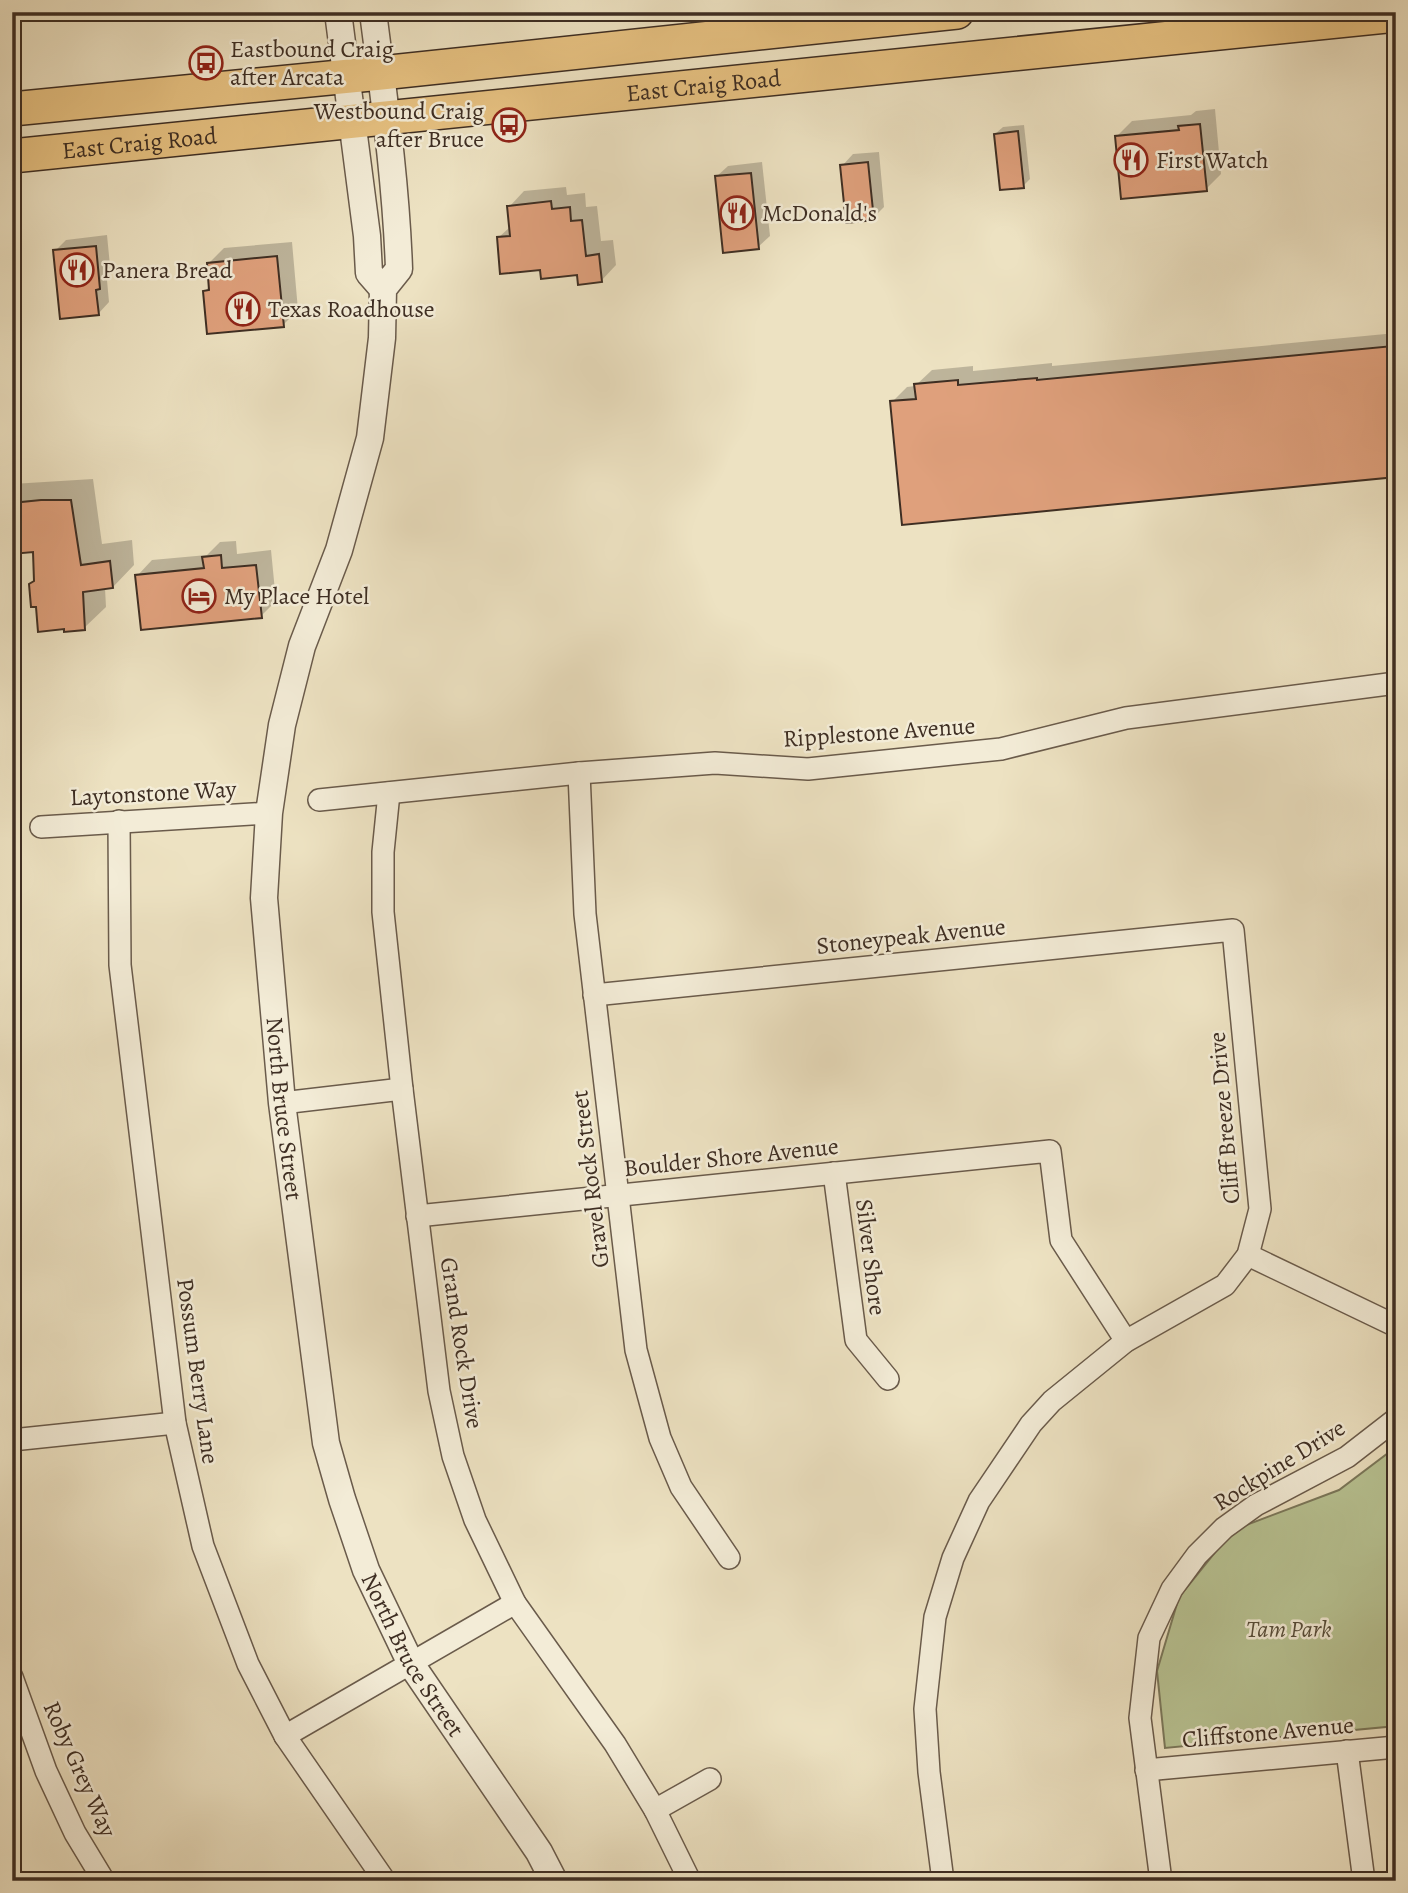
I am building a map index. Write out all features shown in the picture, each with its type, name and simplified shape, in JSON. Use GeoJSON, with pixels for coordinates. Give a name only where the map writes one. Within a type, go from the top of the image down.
{"type":"FeatureCollection","features":[{"type":"Feature","properties":{"kind":"main road","name":"East Craig Road"},"geometry":{"type":"LineString","coordinates":[[12,109],[957,12]]}},
{"type":"Feature","properties":{"kind":"main road","name":"East Craig Road"},"geometry":{"type":"LineString","coordinates":[[12,156],[1396,15]]}},
{"type":"Feature","properties":{"kind":"main road"},"geometry":{"type":"LineString","coordinates":[[889,19],[895,65]]}},
{"type":"Feature","properties":{"kind":"street","name":"North Bruce Street"},"geometry":{"type":"LineString","coordinates":[[338,12],[367,236],[369,273],[383,289]]}},
{"type":"Feature","properties":{"kind":"street","name":"North Bruce Street"},"geometry":{"type":"LineString","coordinates":[[373,12],[387,118],[399,269],[383,289],[382,338],[370,438],[339,550],[302,646],[282,724],[269,813],[264,898],[282,1103],[326,1443],[366,1570],[411,1664],[539,1852],[554,1881]]}},
{"type":"Feature","properties":{"kind":"street","name":"Ripplestone Avenue"},"geometry":{"type":"LineString","coordinates":[[319,800],[579,773],[715,763],[808,769],[1001,749],[1126,718],[1396,683]]}},
{"type":"Feature","properties":{"kind":"street","name":"Gravel Rock Street"},"geometry":{"type":"LineString","coordinates":[[579,773],[585,914],[636,1350],[660,1438],[681,1487],[729,1558]]}},
{"type":"Feature","properties":{"kind":"street","name":"Grand Rock Drive"},"geometry":{"type":"LineString","coordinates":[[389,793],[383,852],[383,912],[439,1391],[453,1457],[475,1520],[515,1603],[615,1744],[654,1810],[690,1881]]}},
{"type":"Feature","properties":{"kind":"street","name":"Laytonstone Way"},"geometry":{"type":"LineString","coordinates":[[41,827],[269,813]]}},
{"type":"Feature","properties":{"kind":"street","name":"Possum Berry Lane"},"geometry":{"type":"LineString","coordinates":[[119,821],[120,965],[175,1423],[203,1546],[248,1664],[285,1736],[385,1881]]}},
{"type":"Feature","properties":{"kind":"street","name":"Stoneypeak Avenue"},"geometry":{"type":"LineString","coordinates":[[594,995],[1233,930]]}},
{"type":"Feature","properties":{"kind":"street","name":"Cliff Breeze Drive"},"geometry":{"type":"LineString","coordinates":[[943,1881],[929,1772],[925,1709],[935,1617],[953,1558],[979,1501],[1031,1424],[1052,1401],[1126,1340],[1225,1285],[1248,1255],[1260,1209],[1233,930]]}},
{"type":"Feature","properties":{"kind":"street"},"geometry":{"type":"LineString","coordinates":[[282,1103],[402,1089]]}},
{"type":"Feature","properties":{"kind":"street","name":"Boulder Shore Avenue"},"geometry":{"type":"LineString","coordinates":[[417,1216],[1050,1151],[1062,1240],[1126,1340]]}},
{"type":"Feature","properties":{"kind":"street","name":"Silver Shore"},"geometry":{"type":"LineString","coordinates":[[834,1173],[856,1340],[888,1379]]}},
{"type":"Feature","properties":{"kind":"street"},"geometry":{"type":"LineString","coordinates":[[1248,1255],[1396,1326]]}},
{"type":"Feature","properties":{"kind":"street","name":"Rockpine Drive"},"geometry":{"type":"LineString","coordinates":[[1161,1881],[1140,1718],[1149,1639],[1172,1589],[1197,1555],[1224,1528],[1256,1506],[1348,1457],[1396,1419]]}},
{"type":"Feature","properties":{"kind":"street"},"geometry":{"type":"LineString","coordinates":[[12,1440],[175,1423]]}},
{"type":"Feature","properties":{"kind":"street"},"geometry":{"type":"LineString","coordinates":[[285,1736],[515,1603]]}},
{"type":"Feature","properties":{"kind":"street","name":"Roby Grey Way"},"geometry":{"type":"LineString","coordinates":[[12,1677],[46,1771],[75,1833],[104,1881]]}},
{"type":"Feature","properties":{"kind":"street","name":"Cliffstone Avenue"},"geometry":{"type":"LineString","coordinates":[[1146,1770],[1396,1747]]}},
{"type":"Feature","properties":{"kind":"street"},"geometry":{"type":"LineString","coordinates":[[1347,1751],[1364,1881]]}},
{"type":"Feature","properties":{"kind":"street"},"geometry":{"type":"LineString","coordinates":[[654,1810],[710,1779]]}},
{"type":"Feature","properties":{"kind":"green space","name":"Tam Park"},"geometry":{"type":"Polygon","coordinates":[[[1396,1447],[1396,1726],[1165,1748],[1157,1671],[1179,1597],[1233,1530],[1339,1490],[1396,1447]]]}},
{"type":"Feature","properties":{"kind":"building"},"geometry":{"type":"Polygon","coordinates":[[[1200,124],[1207,191],[1121,199],[1115,136],[1179,130],[1178,126],[1200,124]]]}},
{"type":"Feature","properties":{"kind":"building"},"geometry":{"type":"Polygon","coordinates":[[[1018,131],[1024,188],[1000,190],[994,134],[1018,131]]]}},
{"type":"Feature","properties":{"kind":"building"},"geometry":{"type":"Polygon","coordinates":[[[868,162],[874,220],[846,223],[840,165],[868,162]]]}},
{"type":"Feature","properties":{"kind":"building","name":"McDonald's"},"geometry":{"type":"Polygon","coordinates":[[[751,173],[759,249],[723,253],[715,176],[751,173]]]}},
{"type":"Feature","properties":{"kind":"building"},"geometry":{"type":"Polygon","coordinates":[[[551,201],[552,209],[570,207],[571,221],[582,220],[586,256],[599,254],[602,282],[578,285],[577,275],[541,279],[540,270],[500,274],[497,237],[510,236],[507,206],[551,201]]]}},
{"type":"Feature","properties":{"kind":"building","name":"Panera Bread"},"geometry":{"type":"Polygon","coordinates":[[[96,246],[100,289],[96,290],[99,315],[60,319],[53,250],[96,246]]]}},
{"type":"Feature","properties":{"kind":"building","name":"Texas Roadhouse"},"geometry":{"type":"Polygon","coordinates":[[[277,256],[284,327],[207,334],[203,291],[209,290],[207,263],[277,256]]]}},
{"type":"Feature","properties":{"kind":"building"},"geometry":{"type":"Polygon","coordinates":[[[1393,346],[1396,377],[1396,477],[902,525],[890,401],[916,399],[914,384],[958,380],[958,385],[1037,380],[1393,346]]]}},
{"type":"Feature","properties":{"kind":"building"},"geometry":{"type":"Polygon","coordinates":[[[71,500],[81,565],[110,561],[113,588],[83,592],[85,630],[38,632],[36,607],[31,607],[29,584],[34,581],[33,552],[12,554],[12,503],[71,500]]]}},
{"type":"Feature","properties":{"kind":"building","name":"My Place Hotel"},"geometry":{"type":"Polygon","coordinates":[[[221,555],[222,568],[256,565],[262,618],[141,630],[135,575],[204,568],[202,557],[221,555]]]}},
{"type":"Feature","properties":{"kind":"place","name":"Eastbound Craig after Arcata"},"geometry":{"type":"Point","coordinates":[206,63]}},
{"type":"Feature","properties":{"kind":"place","name":"Westbound Craig after Bruce"},"geometry":{"type":"Point","coordinates":[509,125]}},
{"type":"Feature","properties":{"kind":"place","name":"First Watch"},"geometry":{"type":"Point","coordinates":[1131,160]}},
{"type":"Feature","properties":{"kind":"place","name":"McDonald's"},"geometry":{"type":"Point","coordinates":[737,213]}},
{"type":"Feature","properties":{"kind":"place","name":"Panera Bread"},"geometry":{"type":"Point","coordinates":[77,270]}},
{"type":"Feature","properties":{"kind":"place","name":"Texas Roadhouse"},"geometry":{"type":"Point","coordinates":[243,309]}},
{"type":"Feature","properties":{"kind":"place","name":"My Place Hotel"},"geometry":{"type":"Point","coordinates":[199,596]}}]}
